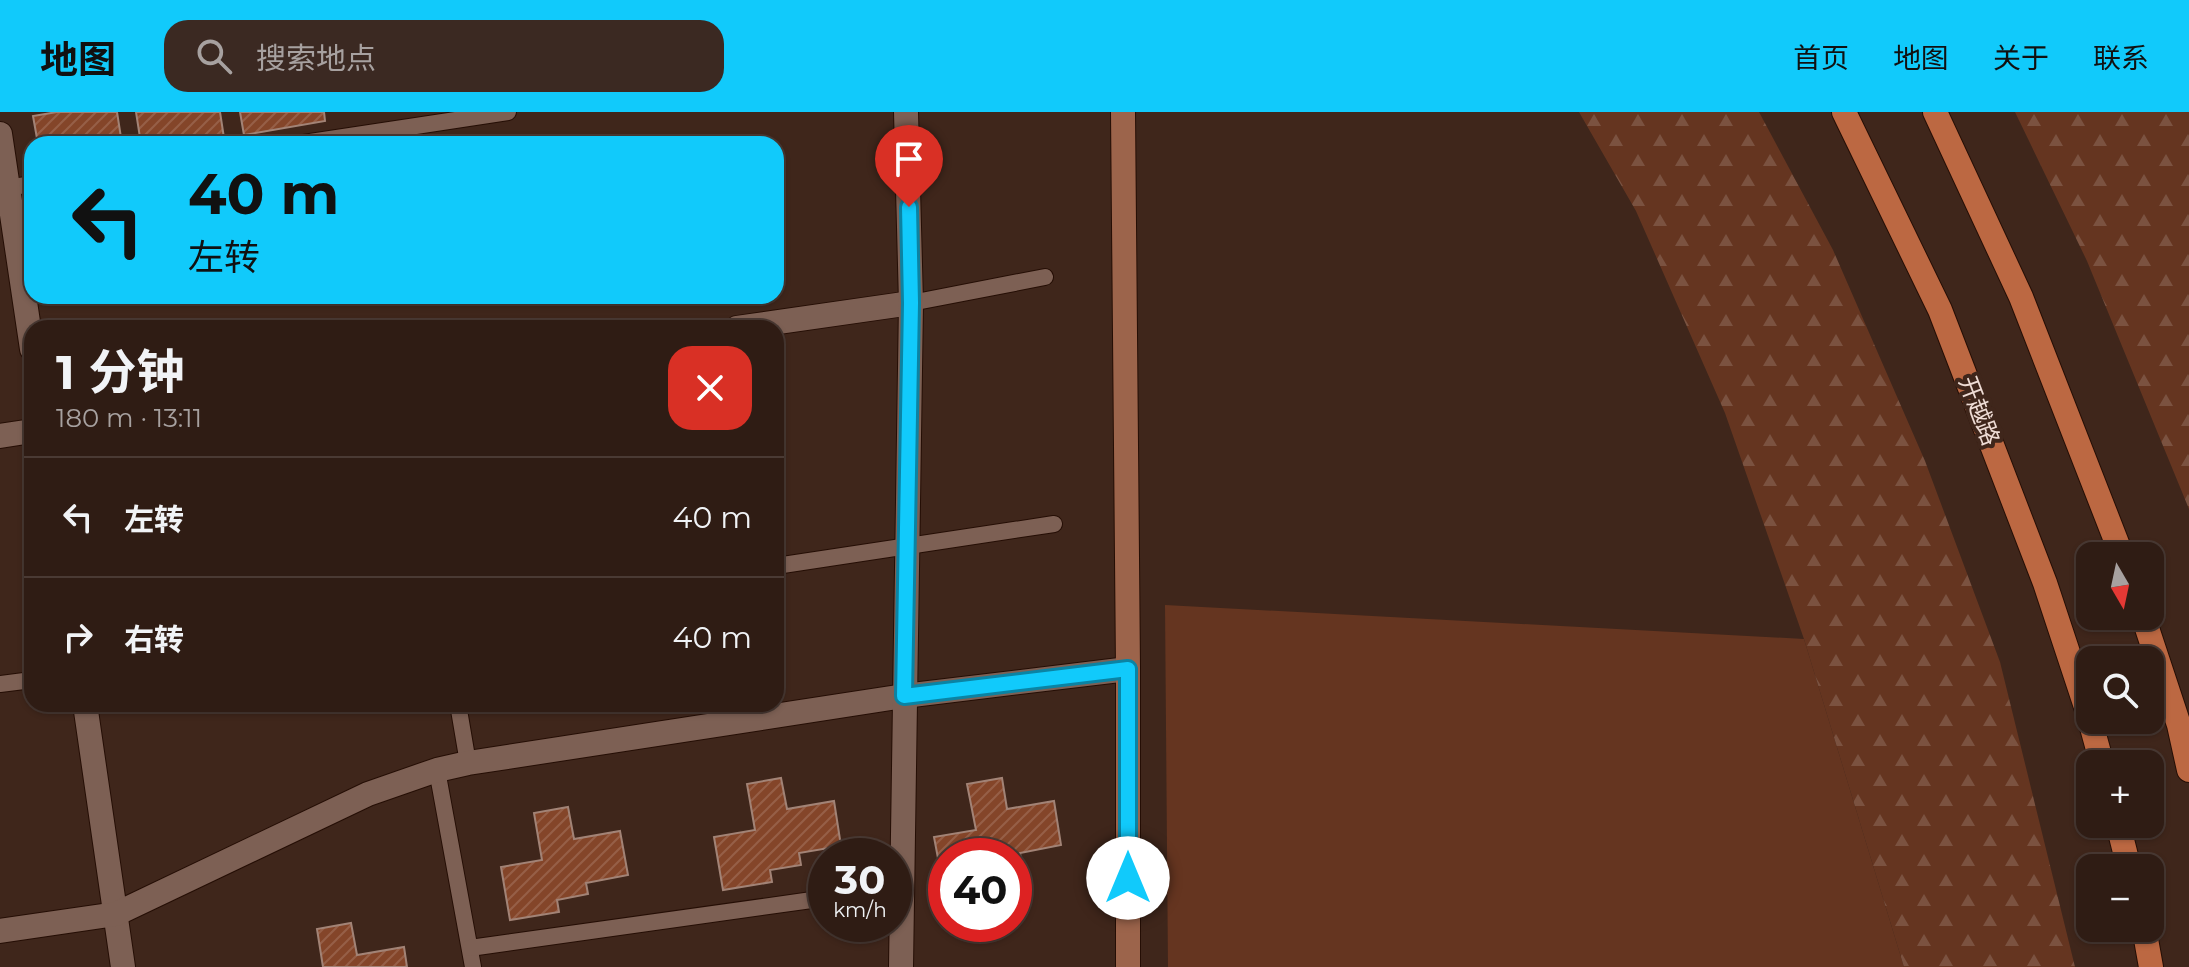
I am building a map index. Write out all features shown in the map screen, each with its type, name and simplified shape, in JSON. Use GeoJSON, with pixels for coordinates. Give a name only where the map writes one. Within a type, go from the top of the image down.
{"type":"FeatureCollection","features":[{"type":"Feature","properties":{"kind":"main road","name":"开越路"},"geometry":{"type":"LineString","coordinates":[[1844,112],[1940,310],[2045,583],[2076,677]]}},
{"type":"Feature","properties":{"kind":"main road"},"geometry":{"type":"LineString","coordinates":[[1935,112],[2021,297],[2117,542]]}},
{"type":"Feature","properties":{"kind":"main road"},"geometry":{"type":"LineString","coordinates":[[2148,630],[2179,725],[2189,770]]}},
{"type":"Feature","properties":{"kind":"main road"},"geometry":{"type":"LineString","coordinates":[[2147,942],[2151,967]]}},
{"type":"Feature","properties":{"kind":"street"},"geometry":{"type":"LineString","coordinates":[[900,838],[911,303],[906,112]]}},
{"type":"Feature","properties":{"kind":"street"},"geometry":{"type":"LineString","coordinates":[[1123,112],[1128,967]]}},
{"type":"Feature","properties":{"kind":"street"},"geometry":{"type":"LineString","coordinates":[[0,134],[13,187],[24,281]]}},
{"type":"Feature","properties":{"kind":"street"},"geometry":{"type":"LineString","coordinates":[[784,321],[911,303]]}},
{"type":"Feature","properties":{"kind":"street"},"geometry":{"type":"LineString","coordinates":[[0,436],[24,432]]}},
{"type":"Feature","properties":{"kind":"street"},"geometry":{"type":"LineString","coordinates":[[0,931],[116,914],[368,794],[437,770],[904,696],[1128,669]]}},
{"type":"Feature","properties":{"kind":"street"},"geometry":{"type":"LineString","coordinates":[[86,712],[123,967]]}},
{"type":"Feature","properties":{"kind":"street"},"geometry":{"type":"LineString","coordinates":[[900,942],[901,967]]}},
{"type":"Feature","properties":{"kind":"lane"},"geometry":{"type":"LineString","coordinates":[[342,136],[455,116],[508,112]]}},
{"type":"Feature","properties":{"kind":"lane"},"geometry":{"type":"LineString","coordinates":[[911,303],[1045,277]]}},
{"type":"Feature","properties":{"kind":"lane"},"geometry":{"type":"LineString","coordinates":[[784,565],[1054,524]]}},
{"type":"Feature","properties":{"kind":"lane"},"geometry":{"type":"LineString","coordinates":[[0,684],[24,681]]}},
{"type":"Feature","properties":{"kind":"lane"},"geometry":{"type":"LineString","coordinates":[[459,712],[468,763]]}},
{"type":"Feature","properties":{"kind":"lane"},"geometry":{"type":"LineString","coordinates":[[437,770],[473,967]]}},
{"type":"Feature","properties":{"kind":"lane"},"geometry":{"type":"LineString","coordinates":[[470,948],[808,901]]}},
{"type":"Feature","properties":{"kind":"green space"},"geometry":{"type":"Polygon","coordinates":[[[1579,112],[1759,112],[1833,250],[1925,461],[2000,662],[2075,967],[1904,967],[1804,639],[1725,413],[1636,211],[1579,112]]]}},
{"type":"Feature","properties":{"kind":"green space"},"geometry":{"type":"Polygon","coordinates":[[[2015,112],[2189,112],[2189,509],[2087,261],[2015,112]]]}},
{"type":"Feature","properties":{"kind":"green space"},"geometry":{"type":"Polygon","coordinates":[[[1165,605],[1804,639],[1904,967],[1168,967],[1165,605]]]}},
{"type":"Feature","properties":{"kind":"building"},"geometry":{"type":"Polygon","coordinates":[[[57,112],[117,112],[121,136],[37,136],[33,116],[57,112]]]}},
{"type":"Feature","properties":{"kind":"building"},"geometry":{"type":"Polygon","coordinates":[[[136,112],[220,112],[224,136],[140,136],[136,112]]]}},
{"type":"Feature","properties":{"kind":"building"},"geometry":{"type":"Polygon","coordinates":[[[240,112],[324,112],[325,121],[244,135],[240,112]]]}},
{"type":"Feature","properties":{"kind":"building"},"geometry":{"type":"Polygon","coordinates":[[[781,778],[787,809],[834,801],[840,838],[808,838],[808,852],[799,853],[801,865],[770,870],[772,882],[723,890],[714,837],[755,830],[747,784],[781,778]]]}},
{"type":"Feature","properties":{"kind":"building"},"geometry":{"type":"Polygon","coordinates":[[[1002,778],[1007,809],[1054,801],[1061,845],[1032,851],[1032,838],[934,838],[976,830],[967,784],[1002,778]]]}},
{"type":"Feature","properties":{"kind":"building"},"geometry":{"type":"Polygon","coordinates":[[[568,807],[574,839],[620,831],[628,875],[586,883],[588,894],[557,900],[559,912],[510,920],[501,867],[542,860],[534,813],[568,807]]]}},
{"type":"Feature","properties":{"kind":"building"},"geometry":{"type":"Polygon","coordinates":[[[351,923],[357,955],[404,947],[407,967],[323,967],[317,929],[351,923]]]}},
{"type":"Feature","properties":{"kind":"route"},"geometry":{"type":"LineString","coordinates":[[909,207],[911,303],[904,696],[1128,669],[1128,878]]}}]}
